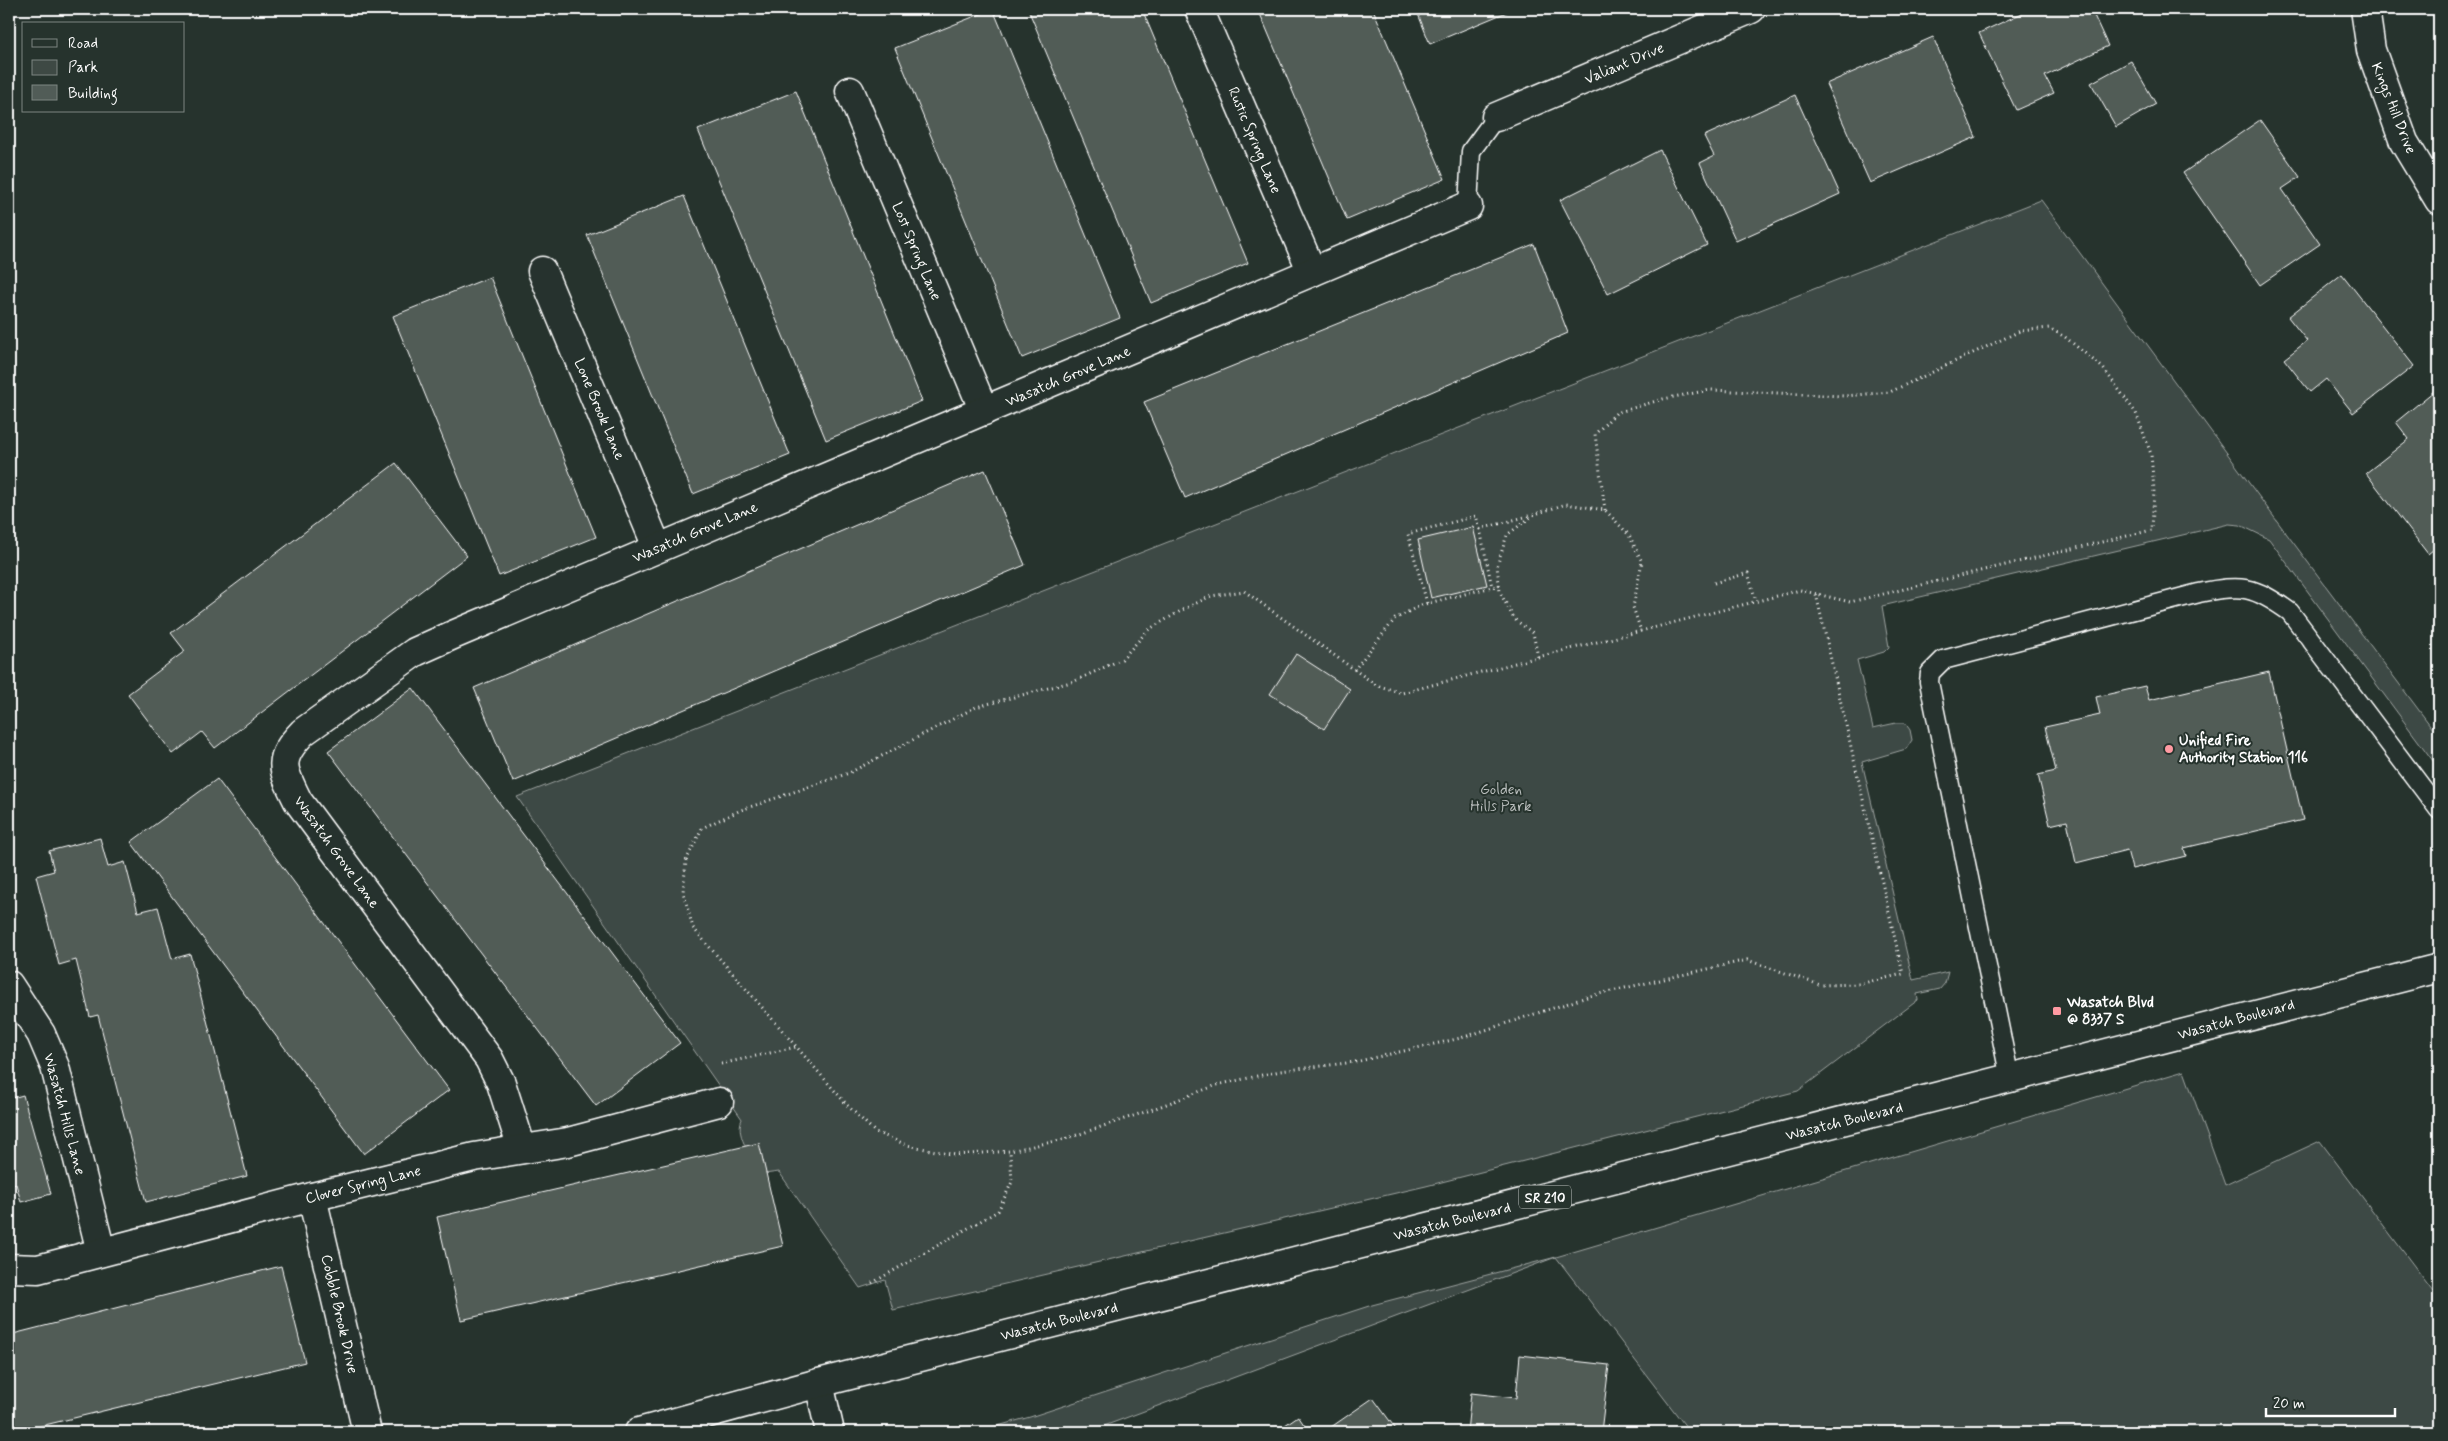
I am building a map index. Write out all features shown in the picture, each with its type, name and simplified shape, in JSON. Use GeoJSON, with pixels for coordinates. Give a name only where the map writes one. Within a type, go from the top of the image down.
{"type":"FeatureCollection","features":[{"type":"Feature","properties":{"kind":"street","name":"Rustic Spring Lane"},"geometry":{"type":"LineString","coordinates":[[1199,9],[1312,272]]}},
{"type":"Feature","properties":{"kind":"street","name":"Valiant Drive"},"geometry":{"type":"LineString","coordinates":[[1496,117],[1751,9]]}},
{"type":"Feature","properties":{"kind":"street","name":"Kings Hill Drive"},"geometry":{"type":"LineString","coordinates":[[2365,9],[2371,50],[2404,142],[2439,200]]}},
{"type":"Feature","properties":{"kind":"street","name":"Lost Spring Lane"},"geometry":{"type":"LineString","coordinates":[[850,91],[984,411]]}},
{"type":"Feature","properties":{"kind":"street","name":"Wasatch Grove Lane"},"geometry":{"type":"LineString","coordinates":[[522,1149],[501,1083],[490,1060],[298,801],[287,777],[284,760],[290,746],[303,732],[414,652],[658,547],[1468,206]]}},
{"type":"Feature","properties":{"kind":"street","name":"Lone Brook Lane"},"geometry":{"type":"LineString","coordinates":[[542,271],[658,547]]}},
{"type":"Feature","properties":{"kind":"street","name":"Wasatch Boulevard"},"geometry":{"type":"LineString","coordinates":[[639,1432],[819,1383],[2439,968]]}},
{"type":"Feature","properties":{"kind":"street","name":"Wasatch Hills Lane"},"geometry":{"type":"LineString","coordinates":[[9,985],[41,1034],[55,1068],[101,1252]]}},
{"type":"Feature","properties":{"kind":"street","name":"Clover Spring Lane"},"geometry":{"type":"LineString","coordinates":[[9,1268],[38,1270],[312,1197],[474,1157],[568,1142],[719,1102]]}},
{"type":"Feature","properties":{"kind":"street","name":"Cobble Brook Drive"},"geometry":{"type":"LineString","coordinates":[[312,1197],[367,1432]]}},
{"type":"Feature","properties":{"kind":"street"},"geometry":{"type":"LineString","coordinates":[[819,1383],[830,1432]]}},
{"type":"Feature","properties":{"kind":"lane","name":"Wasatch Grove Lane"},"geometry":{"type":"LineString","coordinates":[[1468,206],[1471,151],[1496,117]]}},
{"type":"Feature","properties":{"kind":"lane"},"geometry":{"type":"LineString","coordinates":[[2010,1079],[1929,682],[1930,673],[1943,660],[2199,592],[2222,588],[2247,588],[2269,597],[2290,612],[2439,810]]}},
{"type":"Feature","properties":{"kind":"path"},"geometry":{"type":"LineString","coordinates":[[1641,631],[1633,607],[1642,562],[1629,535],[1605,510],[1595,434],[1616,413],[1663,399],[1710,390],[1845,396],[1890,392],[2020,331],[2049,328],[2065,337],[2103,368],[2136,412],[2150,454],[2154,490],[2152,530],[1850,602],[1800,590],[1402,693],[1376,685],[1244,591],[1211,596],[1148,630],[1122,659],[1075,681],[976,707],[849,773],[741,810],[702,828],[686,861],[683,892],[693,928],[848,1106],[875,1132],[907,1145],[955,1155],[1010,1151],[1065,1139],[1217,1085],[1280,1071],[1355,1062],[1461,1038],[1590,996],[1747,960],[1820,985],[1859,984],[1903,974],[1816,594]]}},
{"type":"Feature","properties":{"kind":"path"},"geometry":{"type":"LineString","coordinates":[[1480,529],[1566,504],[1605,510]]}},
{"type":"Feature","properties":{"kind":"path"},"geometry":{"type":"LineString","coordinates":[[1535,514],[1507,535],[1497,566],[1500,592],[1514,619],[1533,632],[1538,657]]}},
{"type":"Feature","properties":{"kind":"path"},"geometry":{"type":"LineString","coordinates":[[1427,603],[1408,534],[1476,516],[1492,587]]}},
{"type":"Feature","properties":{"kind":"path"},"geometry":{"type":"LineString","coordinates":[[1714,582],[1748,573],[1756,601]]}},
{"type":"Feature","properties":{"kind":"path"},"geometry":{"type":"LineString","coordinates":[[1354,670],[1395,619],[1427,603],[1500,585]]}},
{"type":"Feature","properties":{"kind":"path"},"geometry":{"type":"LineString","coordinates":[[719,1065],[796,1047]]}},
{"type":"Feature","properties":{"kind":"path"},"geometry":{"type":"LineString","coordinates":[[872,1283],[998,1211],[1012,1182],[1010,1151]]}},
{"type":"Feature","properties":{"kind":"green space","name":"Golden Hills Park"},"geometry":{"type":"Polygon","coordinates":[[[2041,200],[2271,513],[2439,737],[2439,769],[2269,539],[2240,525],[2229,524],[1882,606],[1889,647],[1884,652],[1857,660],[1873,728],[1905,723],[1910,730],[1912,740],[1906,749],[1862,762],[1913,980],[1948,972],[1945,983],[1940,989],[1917,994],[1918,1000],[1798,1091],[1426,1186],[893,1310],[885,1280],[860,1288],[779,1172],[764,1174],[755,1162],[743,1140],[740,1126],[742,1119],[517,797],[2041,200]]]}},
{"type":"Feature","properties":{"kind":"green space"},"geometry":{"type":"Polygon","coordinates":[[[2184,1071],[2225,1185],[2320,1141],[2439,1299],[2439,1432],[1690,1432],[1556,1257],[2184,1071]]]}},
{"type":"Feature","properties":{"kind":"green space"},"geometry":{"type":"Polygon","coordinates":[[[1556,1257],[1088,1432],[976,1432],[1030,1417],[1372,1305],[1556,1257]]]}},
{"type":"Feature","properties":{"kind":"building"},"geometry":{"type":"Polygon","coordinates":[[[993,9],[1120,318],[1022,358],[895,48],[993,9]]]}},
{"type":"Feature","properties":{"kind":"building"},"geometry":{"type":"Polygon","coordinates":[[[1028,9],[1142,9],[1248,263],[1151,303],[1028,9]]]}},
{"type":"Feature","properties":{"kind":"building"},"geometry":{"type":"Polygon","coordinates":[[[1258,9],[1373,9],[1445,179],[1347,220],[1258,9]]]}},
{"type":"Feature","properties":{"kind":"building"},"geometry":{"type":"Polygon","coordinates":[[[1416,9],[1514,9],[1430,44],[1416,9]]]}},
{"type":"Feature","properties":{"kind":"building"},"geometry":{"type":"Polygon","coordinates":[[[2031,9],[2091,9],[2108,46],[2045,76],[2054,93],[2016,110],[1979,33],[2031,9]]]}},
{"type":"Feature","properties":{"kind":"building"},"geometry":{"type":"Polygon","coordinates":[[[2171,9],[2197,9],[2172,14],[2171,9]]]}},
{"type":"Feature","properties":{"kind":"building"},"geometry":{"type":"Polygon","coordinates":[[[1933,37],[1976,137],[1870,183],[1826,84],[1933,37]]]}},
{"type":"Feature","properties":{"kind":"building"},"geometry":{"type":"Polygon","coordinates":[[[2131,61],[2156,104],[2116,127],[2091,83],[2131,61]]]}},
{"type":"Feature","properties":{"kind":"building"},"geometry":{"type":"Polygon","coordinates":[[[796,91],[922,401],[826,440],[698,130],[796,91]]]}},
{"type":"Feature","properties":{"kind":"building"},"geometry":{"type":"Polygon","coordinates":[[[1795,95],[1840,194],[1736,241],[1700,163],[1714,156],[1704,136],[1795,95]]]}},
{"type":"Feature","properties":{"kind":"building"},"geometry":{"type":"Polygon","coordinates":[[[2260,120],[2300,177],[2282,189],[2320,244],[2260,285],[2183,173],[2260,120]]]}},
{"type":"Feature","properties":{"kind":"building"},"geometry":{"type":"Polygon","coordinates":[[[1660,150],[1707,245],[1608,294],[1560,200],[1660,150]]]}},
{"type":"Feature","properties":{"kind":"building"},"geometry":{"type":"Polygon","coordinates":[[[684,196],[790,455],[693,494],[587,235],[684,196]]]}},
{"type":"Feature","properties":{"kind":"building"},"geometry":{"type":"Polygon","coordinates":[[[1534,244],[1568,333],[1185,498],[1144,402],[1534,244]]]}},
{"type":"Feature","properties":{"kind":"building"},"geometry":{"type":"Polygon","coordinates":[[[2342,274],[2414,366],[2353,413],[2326,379],[2310,392],[2284,359],[2307,341],[2288,317],[2342,274]]]}},
{"type":"Feature","properties":{"kind":"building"},"geometry":{"type":"Polygon","coordinates":[[[490,277],[596,537],[499,576],[393,316],[490,277]]]}},
{"type":"Feature","properties":{"kind":"building"},"geometry":{"type":"Polygon","coordinates":[[[2434,391],[2439,397],[2439,452],[2437,454],[2439,457],[2439,545],[2428,554],[2366,473],[2409,439],[2396,422],[2434,391]]]}},
{"type":"Feature","properties":{"kind":"building"},"geometry":{"type":"Polygon","coordinates":[[[396,463],[467,556],[215,748],[202,732],[173,754],[128,694],[185,651],[171,633],[396,463]]]}},
{"type":"Feature","properties":{"kind":"building"},"geometry":{"type":"Polygon","coordinates":[[[985,470],[1025,565],[513,782],[474,688],[985,470]]]}},
{"type":"Feature","properties":{"kind":"building"},"geometry":{"type":"Polygon","coordinates":[[[1473,527],[1487,585],[1431,598],[1418,540],[1473,527]]]}},
{"type":"Feature","properties":{"kind":"building"},"geometry":{"type":"Polygon","coordinates":[[[1296,654],[1350,689],[1324,729],[1270,694],[1296,654]]]}},
{"type":"Feature","properties":{"kind":"building","name":"Unified Fire Authority Station 116"},"geometry":{"type":"Polygon","coordinates":[[[2269,672],[2303,820],[2184,848],[2186,856],[2132,869],[2127,850],[2076,863],[2067,821],[2050,825],[2038,775],[2056,771],[2045,727],[2100,715],[2096,697],[2145,686],[2149,700],[2269,672]]]}},
{"type":"Feature","properties":{"kind":"building"},"geometry":{"type":"Polygon","coordinates":[[[413,688],[680,1043],[596,1106],[328,751],[413,688]]]}},
{"type":"Feature","properties":{"kind":"building"},"geometry":{"type":"Polygon","coordinates":[[[217,779],[449,1090],[364,1154],[131,842],[217,779]]]}},
{"type":"Feature","properties":{"kind":"building"},"geometry":{"type":"Polygon","coordinates":[[[100,838],[108,867],[125,862],[138,912],[158,907],[172,959],[190,954],[247,1176],[146,1202],[98,1015],[90,1017],[76,960],[59,965],[36,876],[54,871],[49,851],[100,838]]]}},
{"type":"Feature","properties":{"kind":"building"},"geometry":{"type":"Polygon","coordinates":[[[23,1095],[51,1194],[21,1202],[16,1184],[9,1186],[9,1099],[23,1095]]]}},
{"type":"Feature","properties":{"kind":"building"},"geometry":{"type":"Polygon","coordinates":[[[759,1143],[783,1246],[461,1320],[437,1217],[759,1143]]]}},
{"type":"Feature","properties":{"kind":"building"},"geometry":{"type":"Polygon","coordinates":[[[281,1266],[305,1362],[16,1432],[11,1413],[9,1413],[9,1335],[281,1266]]]}},
{"type":"Feature","properties":{"kind":"building"},"geometry":{"type":"Polygon","coordinates":[[[1520,1355],[1609,1365],[1601,1432],[1467,1432],[1471,1393],[1516,1398],[1520,1355]]]}},
{"type":"Feature","properties":{"kind":"building"},"geometry":{"type":"Polygon","coordinates":[[[1373,1398],[1398,1432],[1324,1432],[1373,1398]]]}},
{"type":"Feature","properties":{"kind":"building"},"geometry":{"type":"Polygon","coordinates":[[[1298,1416],[1309,1432],[1275,1432],[1298,1416]]]}},
{"type":"Feature","properties":{"kind":"place","name":"Unified Fire Authority Station 116"},"geometry":{"type":"Point","coordinates":[2169,749]}},
{"type":"Feature","properties":{"kind":"place","name":"Wasatch Blvd @ 8337 S"},"geometry":{"type":"Point","coordinates":[2057,1011]}}]}
